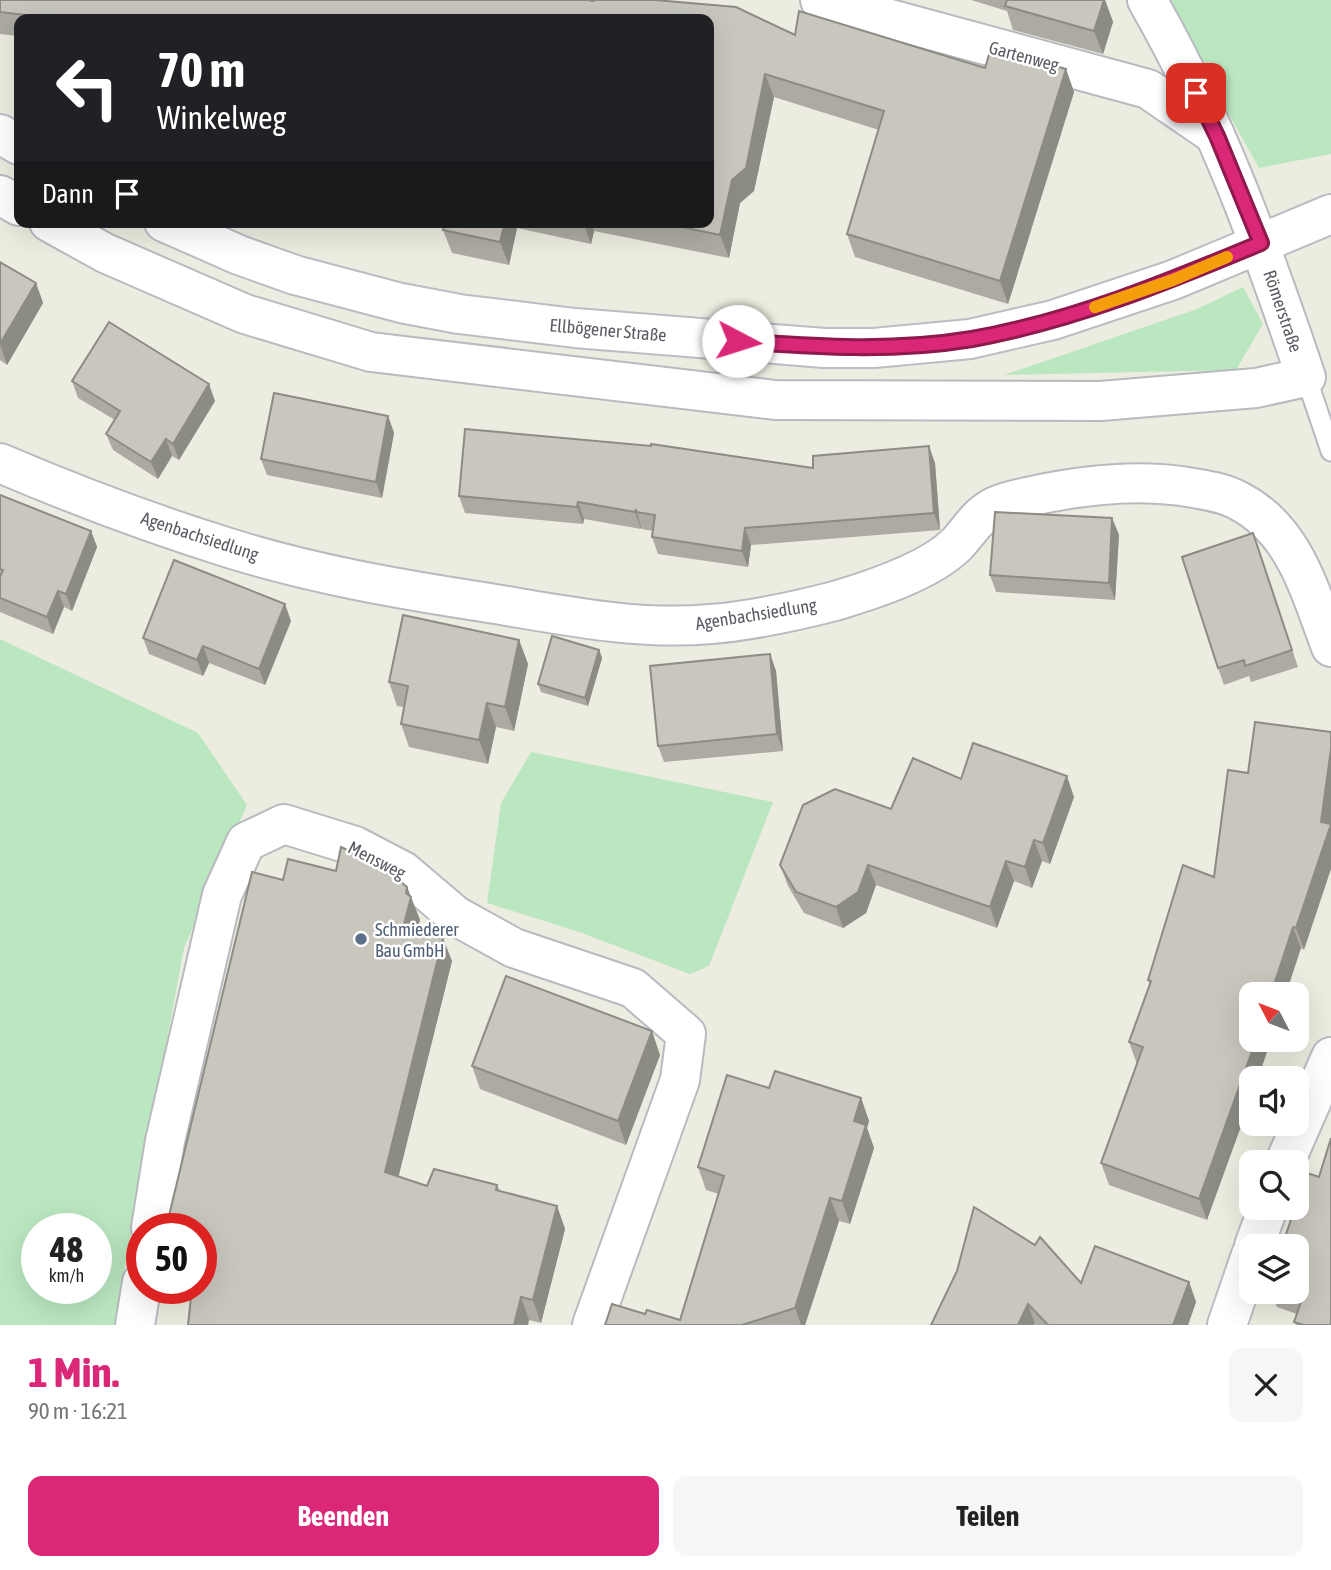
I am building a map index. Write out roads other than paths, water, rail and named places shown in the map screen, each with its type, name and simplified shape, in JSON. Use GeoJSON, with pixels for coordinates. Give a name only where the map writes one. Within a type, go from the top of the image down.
{"type":"FeatureCollection","features":[{"type":"Feature","properties":{"kind":"street","name":"Gartenweg"},"geometry":{"type":"LineString","coordinates":[[820,0],[1148,89],[1217,136]]}},
{"type":"Feature","properties":{"kind":"street","name":"Römerstraße"},"geometry":{"type":"LineString","coordinates":[[1147,0],[1217,136],[1261,243],[1306,377]]}},
{"type":"Feature","properties":{"kind":"street"},"geometry":{"type":"LineString","coordinates":[[1261,243],[1331,214]]}},
{"type":"Feature","properties":{"kind":"street"},"geometry":{"type":"LineString","coordinates":[[60,228],[105,253],[245,314],[371,352],[775,400],[1101,401],[1256,388],[1306,377]]}},
{"type":"Feature","properties":{"kind":"street","name":"Ellbögener Straße"},"geometry":{"type":"LineString","coordinates":[[178,228],[276,269],[345,290],[459,314],[575,328],[824,348],[923,345],[1015,330],[1173,280],[1261,243]]}},
{"type":"Feature","properties":{"kind":"street","name":"Agenbachsiedlung"},"geometry":{"type":"LineString","coordinates":[[0,463],[70,493],[231,549],[316,570],[397,589],[633,624],[671,625],[740,620],[834,601],[882,585],[956,546],[980,517],[992,507],[1006,502],[1084,487],[1133,482],[1180,486],[1236,499],[1276,530],[1291,549],[1301,569],[1331,647]]}},
{"type":"Feature","properties":{"kind":"street","name":"Mensweg"},"geometry":{"type":"LineString","coordinates":[[153,1213],[165,1141],[222,895],[246,842],[284,824],[355,846],[403,870],[456,916],[514,948],[633,988],[686,1034],[680,1080],[592,1325]]}},
{"type":"Feature","properties":{"kind":"street"},"geometry":{"type":"LineString","coordinates":[[1290,1150],[1331,1057]]}},
{"type":"Feature","properties":{"kind":"street"},"geometry":{"type":"LineString","coordinates":[[1227,1325],[1239,1290]]}},
{"type":"Feature","properties":{"kind":"street"},"geometry":{"type":"LineString","coordinates":[[135,1325],[138,1304]]}},
{"type":"Feature","properties":{"kind":"lane","name":"Römerstraße"},"geometry":{"type":"LineString","coordinates":[[1306,377],[1331,451]]}},
{"type":"Feature","properties":{"kind":"place","name":"Schmiederer Bau GmbH"},"geometry":{"type":"Point","coordinates":[361,939]}}]}
